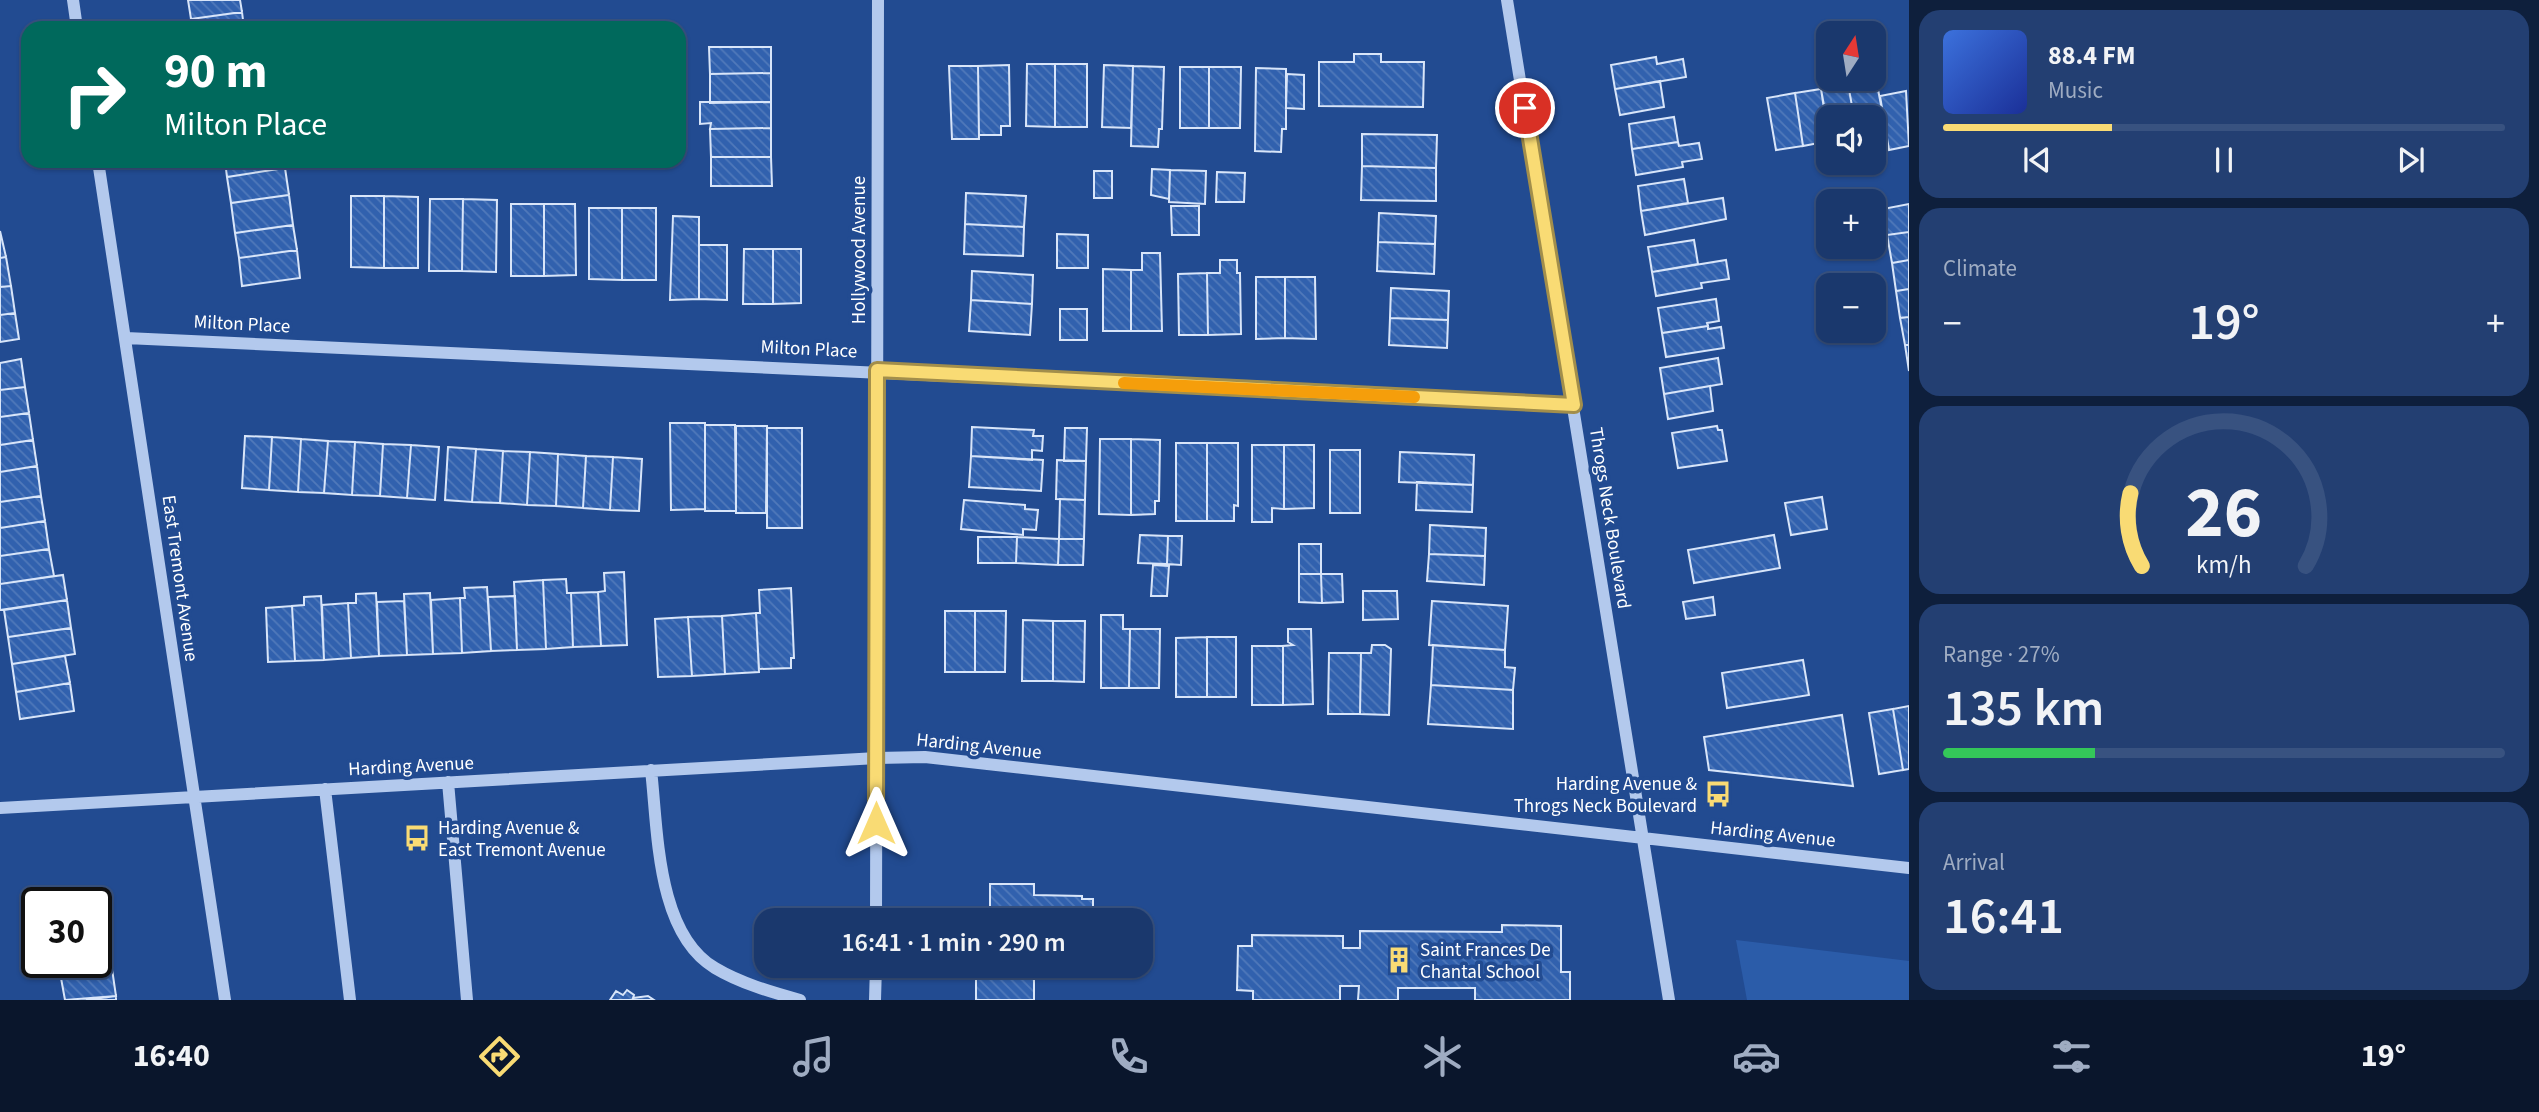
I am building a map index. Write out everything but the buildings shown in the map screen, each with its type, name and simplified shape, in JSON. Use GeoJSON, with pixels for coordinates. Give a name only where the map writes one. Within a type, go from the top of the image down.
{"type":"FeatureCollection","features":[{"type":"Feature","properties":{"kind":"street"},"geometry":{"type":"LineString","coordinates":[[73,0],[76,21]]}},
{"type":"Feature","properties":{"kind":"street","name":"Hollywood Avenue"},"geometry":{"type":"LineString","coordinates":[[876,908],[878,0]]}},
{"type":"Feature","properties":{"kind":"street","name":"Throgs Neck Boulevard"},"geometry":{"type":"LineString","coordinates":[[1507,0],[1669,1000]]}},
{"type":"Feature","properties":{"kind":"street","name":"East Tremont Avenue"},"geometry":{"type":"LineString","coordinates":[[99,168],[225,1000]]}},
{"type":"Feature","properties":{"kind":"street","name":"Milton Place"},"geometry":{"type":"LineString","coordinates":[[126,338],[877,370],[1574,405]]}},
{"type":"Feature","properties":{"kind":"street","name":"Harding Avenue"},"geometry":{"type":"LineString","coordinates":[[0,808],[925,757],[1909,868]]}},
{"type":"Feature","properties":{"kind":"street"},"geometry":{"type":"LineString","coordinates":[[652,771],[665,893],[688,941],[713,967],[762,989],[800,1000]]}},
{"type":"Feature","properties":{"kind":"street"},"geometry":{"type":"LineString","coordinates":[[448,782],[467,1000]]}},
{"type":"Feature","properties":{"kind":"street"},"geometry":{"type":"LineString","coordinates":[[325,789],[351,1000]]}},
{"type":"Feature","properties":{"kind":"street"},"geometry":{"type":"LineString","coordinates":[[875,1000],[876,978]]}},
{"type":"Feature","properties":{"kind":"shaded area"},"geometry":{"type":"Polygon","coordinates":[[[1736,940],[1909,961],[1909,1000],[1747,1000],[1736,940]]]}},
{"type":"Feature","properties":{"kind":"slow traffic"},"geometry":{"type":"LineString","coordinates":[[1124,383],[1414,397]]}},
{"type":"Feature","properties":{"kind":"place","name":"Harding Avenue & Throgs Neck Boulevard"},"geometry":{"type":"Point","coordinates":[1718,794]}},
{"type":"Feature","properties":{"kind":"place","name":"Harding Avenue & East Tremont Avenue"},"geometry":{"type":"Point","coordinates":[417,838]}},
{"type":"Feature","properties":{"kind":"place","name":"Saint Frances De Chantal School"},"geometry":{"type":"Point","coordinates":[1399,960]}},
{"type":"Feature","properties":{"kind":"route"},"geometry":{"type":"LineString","coordinates":[[876,823],[877,370],[1574,405],[1525,108]]}}]}
